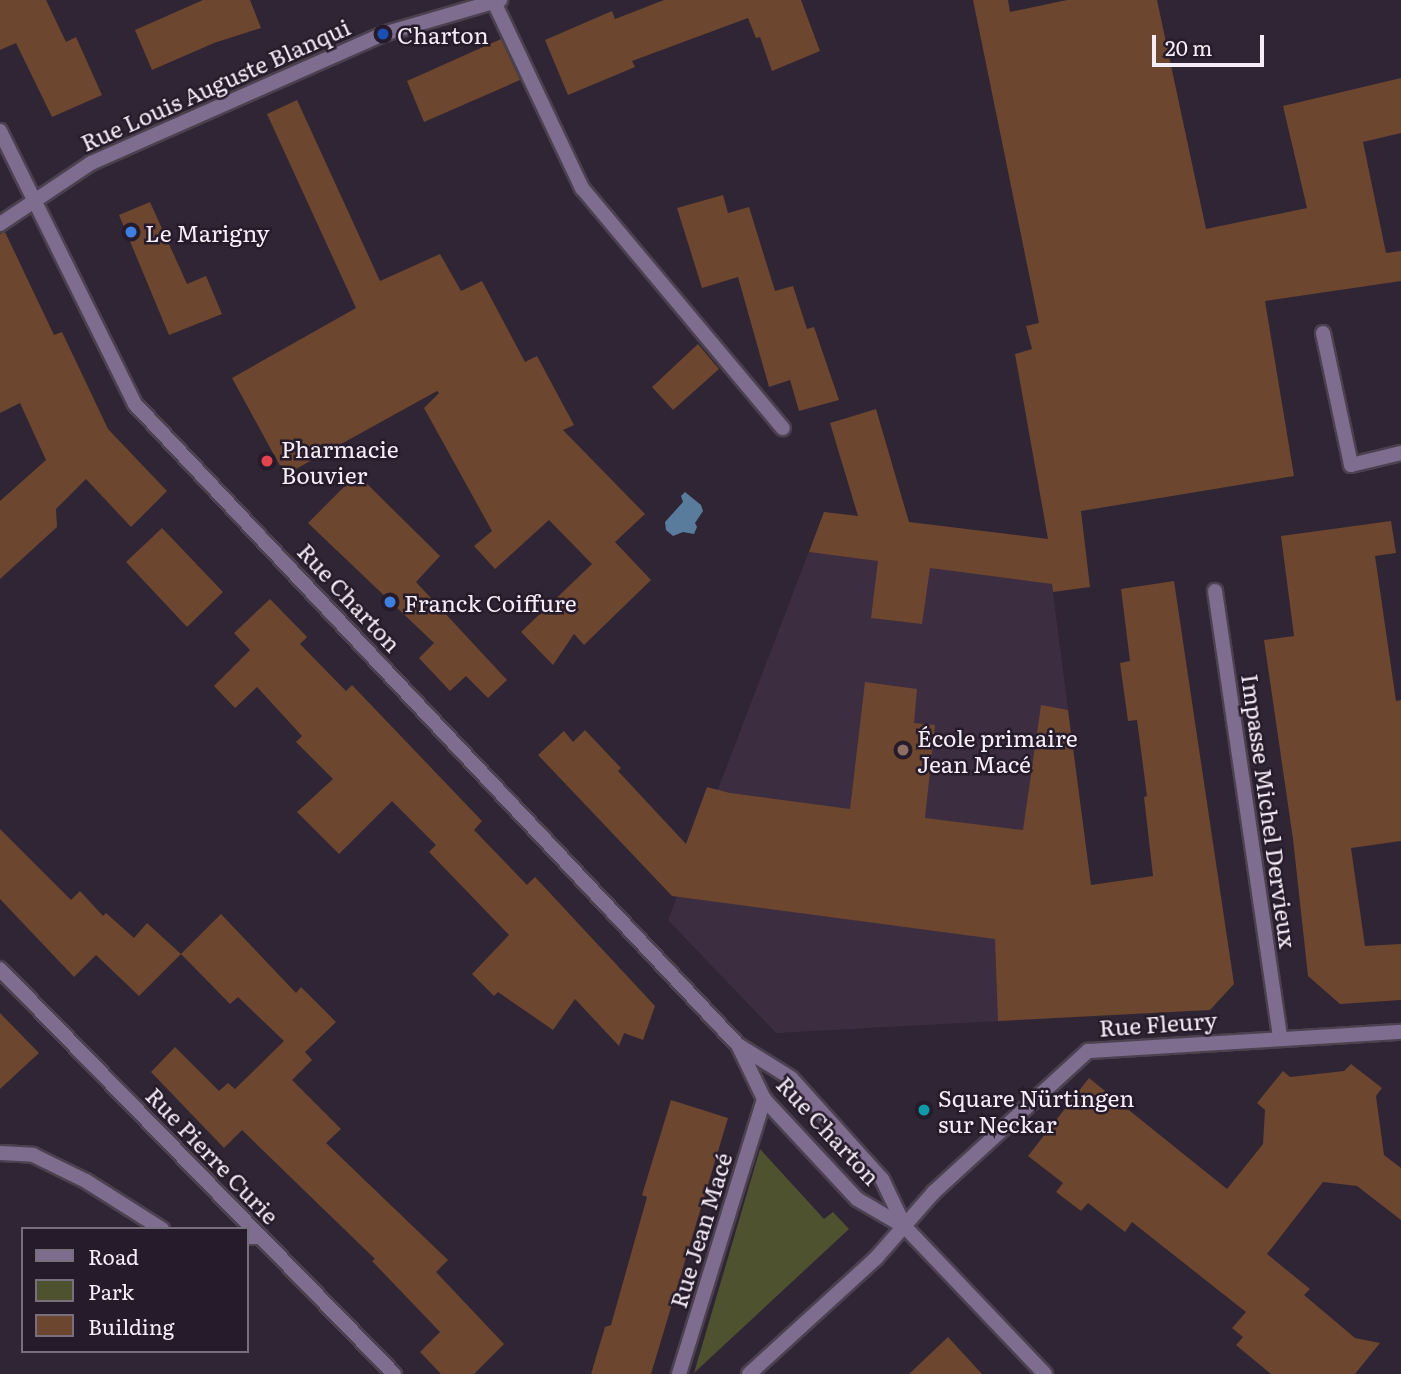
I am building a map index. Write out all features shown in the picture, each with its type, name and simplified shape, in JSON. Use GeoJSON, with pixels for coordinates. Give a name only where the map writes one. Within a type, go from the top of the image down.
{"type":"FeatureCollection","features":[{"type":"Feature","properties":{"kind":"street","name":"Rue Louis Auguste Blanqui"},"geometry":{"type":"LineString","coordinates":[[0,224],[91,163],[383,34],[497,1]]}},
{"type":"Feature","properties":{"kind":"street"},"geometry":{"type":"LineString","coordinates":[[497,1],[582,188],[783,429]]}},
{"type":"Feature","properties":{"kind":"street","name":"Rue Charton"},"geometry":{"type":"LineString","coordinates":[[0,131],[135,404],[738,1045],[791,1078],[882,1179],[905,1227]]}},
{"type":"Feature","properties":{"kind":"street"},"geometry":{"type":"LineString","coordinates":[[1323,333],[1351,465],[1401,453]]}},
{"type":"Feature","properties":{"kind":"street","name":"Impasse Michel Dervieux"},"geometry":{"type":"LineString","coordinates":[[1215,591],[1280,1038]]}},
{"type":"Feature","properties":{"kind":"street","name":"Rue Pierre Curie"},"geometry":{"type":"LineString","coordinates":[[0,969],[245,1227]]}},
{"type":"Feature","properties":{"kind":"street","name":"Rue Fleury"},"geometry":{"type":"LineString","coordinates":[[905,1227],[934,1192],[1088,1051],[1401,1032]]}},
{"type":"Feature","properties":{"kind":"street","name":"Rue Charton"},"geometry":{"type":"LineString","coordinates":[[738,1045],[764,1099],[857,1199],[905,1227],[1045,1374]]}},
{"type":"Feature","properties":{"kind":"street","name":"Rue Jean Macé"},"geometry":{"type":"LineString","coordinates":[[679,1374],[764,1099]]}},
{"type":"Feature","properties":{"kind":"street"},"geometry":{"type":"LineString","coordinates":[[0,1153],[33,1155],[86,1181],[159,1227]]}},
{"type":"Feature","properties":{"kind":"street"},"geometry":{"type":"LineString","coordinates":[[750,1374],[905,1227]]}},
{"type":"Feature","properties":{"kind":"street","name":"Rue Pierre Curie"},"geometry":{"type":"LineString","coordinates":[[254,1237],[394,1374]]}},
{"type":"Feature","properties":{"kind":"shaded area","name":"École primaire Jean Macé"},"geometry":{"type":"Polygon","coordinates":[[[824,512],[1046,539],[1091,887],[1054,947],[1057,1018],[776,1033],[668,920],[824,512]]]}},
{"type":"Feature","properties":{"kind":"green space"},"geometry":{"type":"Polygon","coordinates":[[[760,1149],[824,1219],[833,1212],[849,1229],[694,1373],[760,1149]]]}},
{"type":"Feature","properties":{"kind":"water"},"geometry":{"type":"Polygon","coordinates":[[[685,492],[701,505],[703,511],[695,523],[697,527],[694,534],[683,532],[673,536],[666,530],[665,522],[683,502],[681,496],[685,492]]]}},
{"type":"Feature","properties":{"kind":"building"},"geometry":{"type":"Polygon","coordinates":[[[0,0],[46,0],[66,42],[76,37],[102,95],[52,117],[16,43],[0,50],[0,0]]]}},
{"type":"Feature","properties":{"kind":"building"},"geometry":{"type":"Polygon","coordinates":[[[203,0],[250,0],[261,28],[214,43],[152,70],[135,30],[203,0]]]}},
{"type":"Feature","properties":{"kind":"building"},"geometry":{"type":"Polygon","coordinates":[[[664,0],[801,0],[820,51],[772,71],[760,37],[756,38],[748,18],[632,61],[635,67],[568,95],[545,40],[612,11],[615,19],[664,0]]]}},
{"type":"Feature","properties":{"kind":"building"},"geometry":{"type":"Polygon","coordinates":[[[973,0],[1008,0],[1010,12],[1067,0],[1157,0],[1206,229],[1307,208],[1283,106],[1401,78],[1401,133],[1363,142],[1386,253],[1401,251],[1401,281],[1265,301],[1294,476],[1081,511],[1090,587],[1053,592],[1052,584],[930,568],[922,624],[871,618],[878,561],[809,552],[824,512],[858,516],[830,423],[876,409],[909,522],[1048,539],[1015,354],[1032,349],[1026,326],[1039,323],[973,0]]]}},
{"type":"Feature","properties":{"kind":"building"},"geometry":{"type":"Polygon","coordinates":[[[501,39],[520,80],[424,122],[407,81],[501,39]]]}},
{"type":"Feature","properties":{"kind":"building"},"geometry":{"type":"Polygon","coordinates":[[[297,100],[380,281],[440,254],[461,291],[482,281],[525,362],[537,356],[574,425],[563,430],[645,514],[615,542],[651,580],[584,645],[574,634],[553,665],[521,632],[592,564],[549,520],[495,569],[474,546],[492,531],[424,408],[439,393],[437,391],[285,475],[232,378],[356,308],[267,114],[297,100]]]}},
{"type":"Feature","properties":{"kind":"building"},"geometry":{"type":"Polygon","coordinates":[[[723,195],[728,213],[749,207],[775,291],[793,286],[807,329],[814,327],[839,400],[799,411],[790,380],[769,387],[738,277],[702,288],[677,208],[723,195]]]}},
{"type":"Feature","properties":{"kind":"building"},"geometry":{"type":"Polygon","coordinates":[[[150,202],[187,284],[206,276],[222,314],[169,335],[119,215],[150,202]]]}},
{"type":"Feature","properties":{"kind":"building"},"geometry":{"type":"Polygon","coordinates":[[[5,232],[54,335],[62,332],[108,429],[167,491],[131,527],[86,479],[56,509],[57,527],[0,579],[0,501],[46,460],[20,403],[0,413],[0,234],[5,232]]]}},
{"type":"Feature","properties":{"kind":"building"},"geometry":{"type":"Polygon","coordinates":[[[698,344],[719,369],[673,410],[652,387],[698,344]]]}},
{"type":"Feature","properties":{"kind":"building"},"geometry":{"type":"Polygon","coordinates":[[[357,474],[440,556],[416,582],[507,680],[488,698],[466,676],[450,691],[419,658],[434,643],[308,523],[357,474]]]}},
{"type":"Feature","properties":{"kind":"building"},"geometry":{"type":"Polygon","coordinates":[[[1391,521],[1396,553],[1375,556],[1396,701],[1401,700],[1401,841],[1351,848],[1365,946],[1401,944],[1401,1000],[1340,1004],[1308,976],[1293,839],[1264,640],[1294,636],[1281,536],[1391,521]]]}},
{"type":"Feature","properties":{"kind":"building"},"geometry":{"type":"Polygon","coordinates":[[[162,528],[223,592],[187,627],[126,562],[162,528]]]}},
{"type":"Feature","properties":{"kind":"building"},"geometry":{"type":"Polygon","coordinates":[[[1174,581],[1234,984],[1210,1010],[998,1021],[995,939],[672,896],[538,755],[564,731],[573,742],[585,730],[621,768],[618,771],[686,844],[707,787],[730,793],[850,809],[865,682],[917,689],[914,723],[935,725],[925,818],[1023,830],[1041,705],[1068,710],[1091,885],[1153,876],[1144,797],[1147,796],[1137,720],[1128,721],[1120,663],[1130,661],[1121,589],[1174,581]]]}},
{"type":"Feature","properties":{"kind":"building"},"geometry":{"type":"Polygon","coordinates":[[[270,599],[307,637],[300,644],[346,691],[352,685],[482,821],[474,830],[527,885],[535,877],[655,1006],[643,1040],[624,1033],[619,1046],[575,999],[553,1030],[498,992],[494,996],[472,974],[509,935],[429,852],[436,845],[392,801],[339,854],[297,812],[333,779],[296,742],[302,736],[257,687],[235,708],[214,686],[250,650],[234,633],[270,599]]]}},
{"type":"Feature","properties":{"kind":"building"},"geometry":{"type":"Polygon","coordinates":[[[0,829],[71,900],[80,891],[103,916],[106,913],[134,938],[147,923],[181,954],[139,996],[96,955],[74,977],[0,899],[0,829]]]}},
{"type":"Feature","properties":{"kind":"building"},"geometry":{"type":"Polygon","coordinates":[[[221,914],[296,993],[301,987],[336,1022],[305,1052],[312,1060],[292,1080],[341,1129],[326,1143],[448,1260],[436,1272],[504,1344],[474,1374],[441,1374],[420,1352],[440,1332],[372,1261],[375,1259],[242,1130],[224,1148],[151,1072],[175,1047],[219,1091],[228,1083],[235,1089],[284,1041],[238,997],[230,1004],[181,954],[221,914]]]}},
{"type":"Feature","properties":{"kind":"building"},"geometry":{"type":"Polygon","coordinates":[[[0,1013],[39,1053],[0,1089],[0,1013]]]}},
{"type":"Feature","properties":{"kind":"building"},"geometry":{"type":"Polygon","coordinates":[[[1351,1064],[1382,1088],[1376,1096],[1384,1155],[1401,1168],[1401,1220],[1357,1186],[1323,1182],[1267,1254],[1310,1289],[1304,1295],[1355,1338],[1380,1343],[1355,1374],[1271,1374],[1236,1345],[1243,1337],[1232,1328],[1246,1312],[1132,1222],[1125,1232],[1088,1203],[1081,1211],[1056,1192],[1063,1183],[1028,1156],[1089,1078],[1227,1189],[1263,1144],[1265,1110],[1257,1103],[1283,1071],[1290,1077],[1344,1071],[1351,1064]]]}},
{"type":"Feature","properties":{"kind":"building"},"geometry":{"type":"Polygon","coordinates":[[[671,1100],[728,1118],[651,1374],[591,1374],[605,1327],[611,1325],[647,1197],[642,1195],[671,1100]]]}},
{"type":"Feature","properties":{"kind":"building"},"geometry":{"type":"Polygon","coordinates":[[[948,1337],[982,1374],[909,1374],[948,1337]]]}},
{"type":"Feature","properties":{"kind":"place","name":"Charton"},"geometry":{"type":"Point","coordinates":[383,34]}},
{"type":"Feature","properties":{"kind":"place","name":"Le Marigny"},"geometry":{"type":"Point","coordinates":[131,232]}},
{"type":"Feature","properties":{"kind":"place","name":"Pharmacie Bouvier"},"geometry":{"type":"Point","coordinates":[267,461]}},
{"type":"Feature","properties":{"kind":"place","name":"Franck Coiffure"},"geometry":{"type":"Point","coordinates":[390,602]}},
{"type":"Feature","properties":{"kind":"place","name":"École primaire Jean Macé"},"geometry":{"type":"Point","coordinates":[903,750]}},
{"type":"Feature","properties":{"kind":"place","name":"Square Nürtingen sur Neckar"},"geometry":{"type":"Point","coordinates":[924,1110]}}]}
